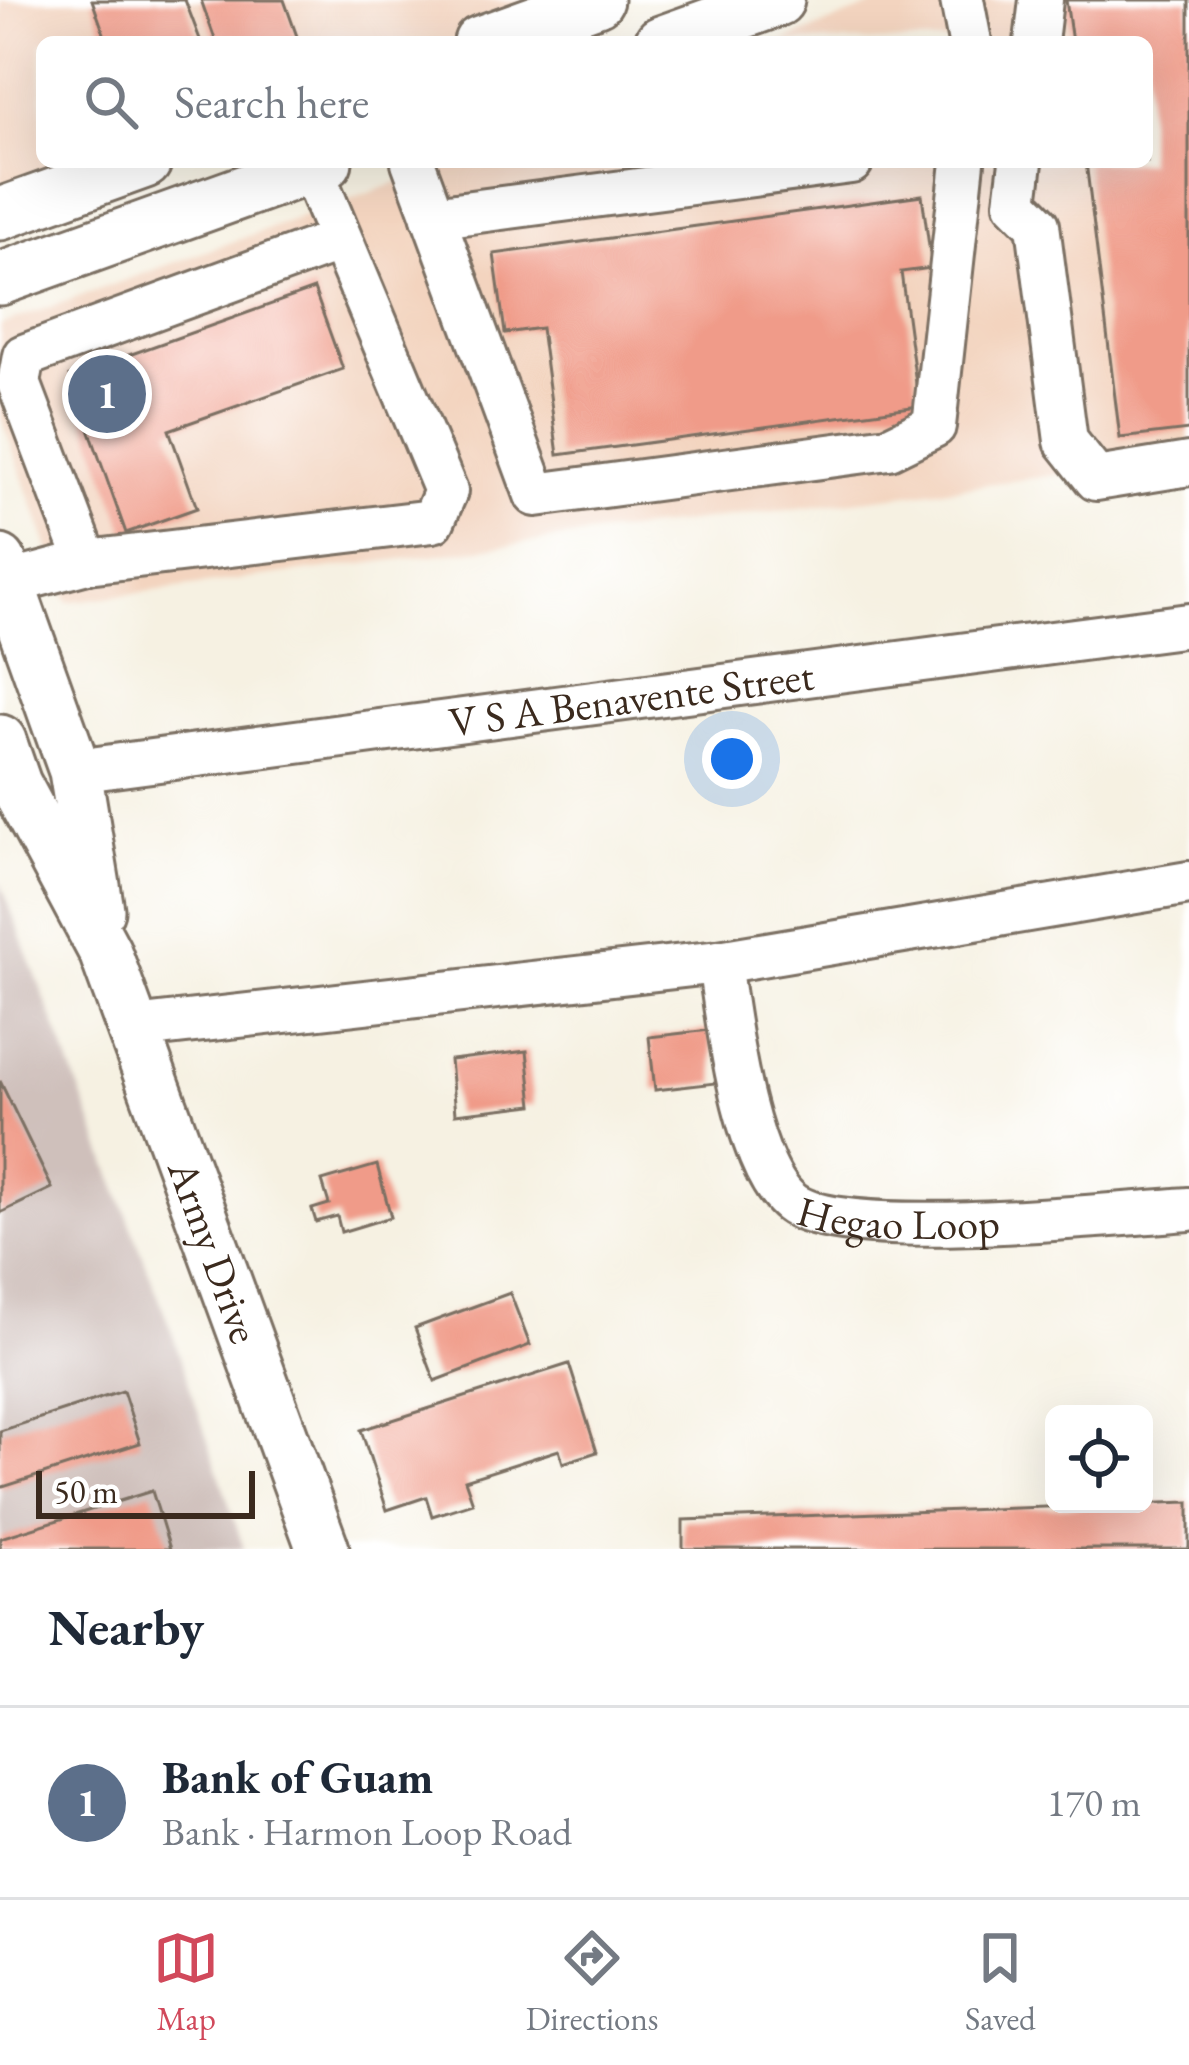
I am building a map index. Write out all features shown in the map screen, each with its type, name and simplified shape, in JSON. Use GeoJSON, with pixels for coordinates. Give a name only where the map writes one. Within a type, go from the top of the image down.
{"type":"FeatureCollection","features":[{"type":"Feature","properties":{"kind":"main road"},"geometry":{"type":"LineString","coordinates":[[497,36],[597,0]]}},
{"type":"Feature","properties":{"kind":"main road"},"geometry":{"type":"LineString","coordinates":[[678,36],[778,0]]}},
{"type":"Feature","properties":{"kind":"main road"},"geometry":{"type":"LineString","coordinates":[[0,214],[129,168]]}},
{"type":"Feature","properties":{"kind":"main road"},"geometry":{"type":"LineString","coordinates":[[0,279],[310,168]]}},
{"type":"Feature","properties":{"kind":"main road","name":"Army Drive"},"geometry":{"type":"LineString","coordinates":[[4,572],[75,771],[105,952]]}},
{"type":"Feature","properties":{"kind":"main road","name":"Army Drive"},"geometry":{"type":"LineString","coordinates":[[0,742],[15,784],[105,952],[323,1549]]}},
{"type":"Feature","properties":{"kind":"street"},"geometry":{"type":"LineString","coordinates":[[962,0],[969,36]]}},
{"type":"Feature","properties":{"kind":"street"},"geometry":{"type":"LineString","coordinates":[[1037,36],[1041,0]]}},
{"type":"Feature","properties":{"kind":"street"},"geometry":{"type":"LineString","coordinates":[[4,572],[434,521],[446,491],[340,240],[319,168]]}},
{"type":"Feature","properties":{"kind":"street"},"geometry":{"type":"LineString","coordinates":[[415,168],[536,495],[889,448],[934,425],[962,168]]}},
{"type":"Feature","properties":{"kind":"street"},"geometry":{"type":"LineString","coordinates":[[434,218],[806,168]]}},
{"type":"Feature","properties":{"kind":"street"},"geometry":{"type":"LineString","coordinates":[[1020,168],[1016,203],[1038,225],[1066,442],[1096,478],[1189,464]]}},
{"type":"Feature","properties":{"kind":"street"},"geometry":{"type":"LineString","coordinates":[[87,562],[19,382],[24,356],[340,240]]}},
{"type":"Feature","properties":{"kind":"street","name":"V S A Benavente Street"},"geometry":{"type":"LineString","coordinates":[[75,771],[1189,625]]}},
{"type":"Feature","properties":{"kind":"street"},"geometry":{"type":"LineString","coordinates":[[133,1028],[719,962],[1189,883]]}},
{"type":"Feature","properties":{"kind":"street","name":"Hegao Loop"},"geometry":{"type":"LineString","coordinates":[[719,962],[733,1065],[765,1166],[794,1205],[849,1221],[957,1223],[1189,1209]]}},
{"type":"Feature","properties":{"kind":"shaded area"},"geometry":{"type":"Polygon","coordinates":[[[0,0],[574,0],[476,36],[36,36],[36,168],[123,168],[0,214],[0,0]]]}},
{"type":"Feature","properties":{"kind":"shaded area"},"geometry":{"type":"Polygon","coordinates":[[[888,0],[1189,0],[1189,458],[68,602],[0,414],[0,325],[438,168],[1153,168],[1153,36],[797,36],[888,0]]]}},
{"type":"Feature","properties":{"kind":"shaded area"},"geometry":{"type":"Polygon","coordinates":[[[0,881],[171,1330],[244,1549],[0,1549],[0,881]]]}},
{"type":"Feature","properties":{"kind":"building"},"geometry":{"type":"Polygon","coordinates":[[[92,0],[185,0],[199,36],[105,36],[92,0]]]}},
{"type":"Feature","properties":{"kind":"building"},"geometry":{"type":"Polygon","coordinates":[[[201,0],[284,0],[297,36],[214,36],[201,0]]]}},
{"type":"Feature","properties":{"kind":"building"},"geometry":{"type":"Polygon","coordinates":[[[1066,0],[1189,0],[1189,430],[1120,438],[1087,168],[1153,168],[1153,36],[1071,36],[1066,0]]]}},
{"type":"Feature","properties":{"kind":"building"},"geometry":{"type":"Polygon","coordinates":[[[922,195],[932,268],[901,272],[919,406],[558,455],[541,328],[505,333],[494,254],[922,195]]]}},
{"type":"Feature","properties":{"kind":"building"},"geometry":{"type":"Polygon","coordinates":[[[314,289],[343,369],[169,430],[197,508],[126,533],[70,376],[314,289]]]}},
{"type":"Feature","properties":{"kind":"building"},"geometry":{"type":"Polygon","coordinates":[[[710,1030],[716,1083],[655,1090],[649,1037],[710,1030]]]}},
{"type":"Feature","properties":{"kind":"building"},"geometry":{"type":"Polygon","coordinates":[[[527,1051],[533,1105],[455,1114],[450,1060],[527,1051]]]}},
{"type":"Feature","properties":{"kind":"building"},"geometry":{"type":"Polygon","coordinates":[[[0,1081],[52,1188],[0,1213],[0,1081]]]}},
{"type":"Feature","properties":{"kind":"building"},"geometry":{"type":"Polygon","coordinates":[[[377,1165],[391,1217],[341,1232],[337,1216],[316,1222],[312,1209],[329,1204],[322,1181],[377,1165]]]}},
{"type":"Feature","properties":{"kind":"building"},"geometry":{"type":"Polygon","coordinates":[[[510,1293],[530,1345],[435,1381],[415,1328],[510,1293]]]}},
{"type":"Feature","properties":{"kind":"building"},"geometry":{"type":"Polygon","coordinates":[[[569,1364],[597,1452],[563,1463],[559,1450],[465,1480],[473,1503],[432,1516],[426,1497],[387,1510],[361,1430],[569,1364]]]}},
{"type":"Feature","properties":{"kind":"building"},"geometry":{"type":"Polygon","coordinates":[[[123,1391],[140,1443],[0,1488],[0,1431],[123,1391]]]}},
{"type":"Feature","properties":{"kind":"building"},"geometry":{"type":"Polygon","coordinates":[[[152,1491],[170,1549],[0,1549],[0,1538],[152,1491]]]}},
{"type":"Feature","properties":{"kind":"building"},"geometry":{"type":"Polygon","coordinates":[[[1189,1502],[1189,1549],[683,1549],[683,1520],[1045,1507],[1045,1513],[1153,1513],[1153,1503],[1189,1502]]]}},
{"type":"Feature","properties":{"kind":"place","name":"Bank of Guam"},"geometry":{"type":"Point","coordinates":[107,394]}}]}
